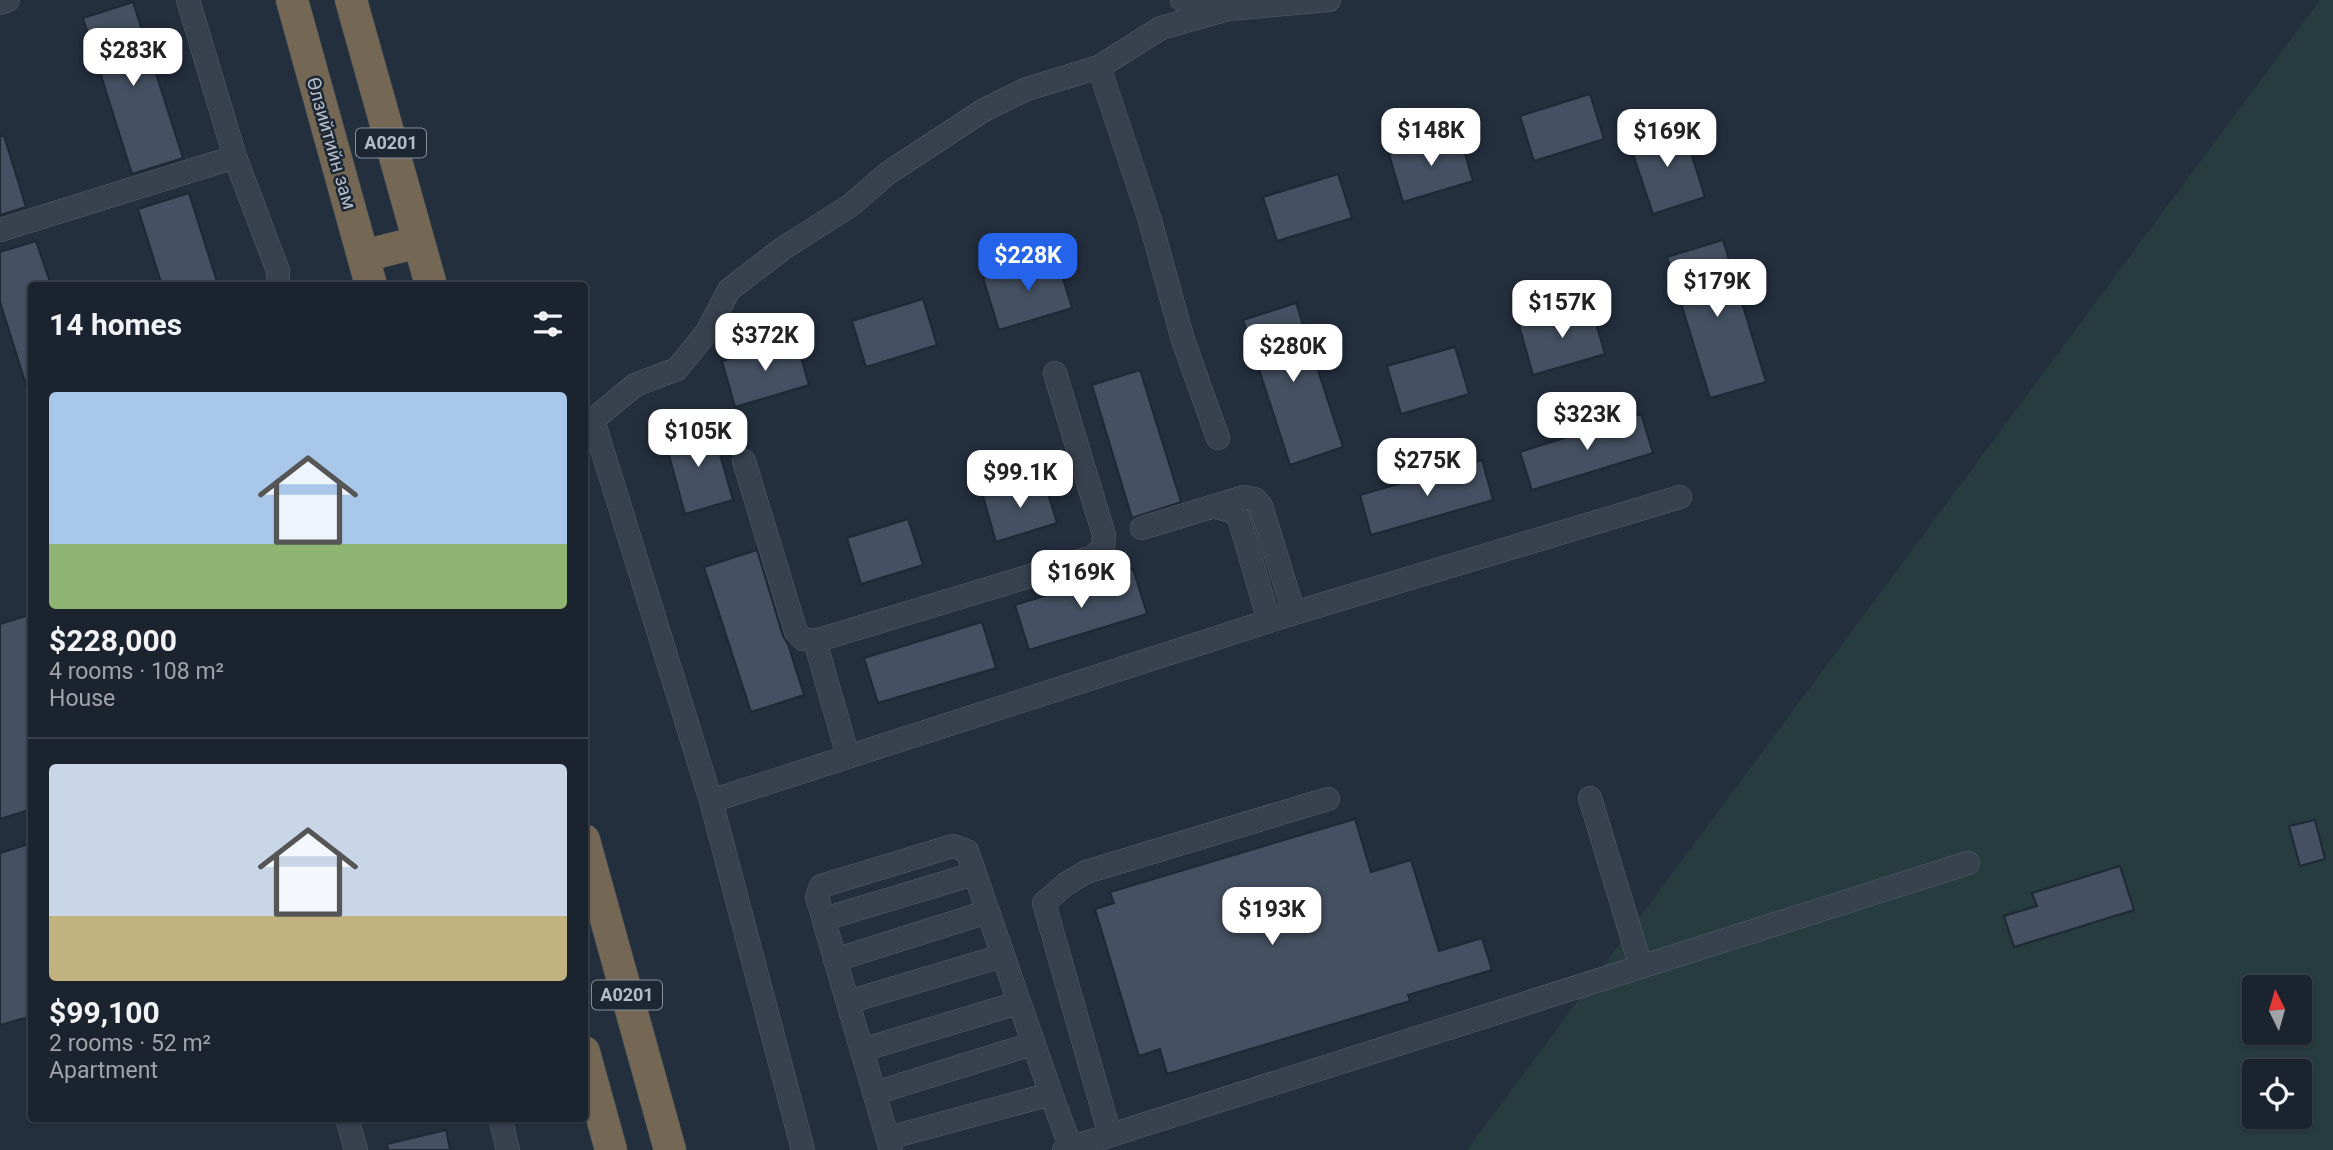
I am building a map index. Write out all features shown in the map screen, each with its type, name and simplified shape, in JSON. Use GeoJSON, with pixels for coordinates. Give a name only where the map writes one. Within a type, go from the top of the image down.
{"type":"FeatureCollection","features":[{"type":"Feature","properties":{"kind":"highway","name":"Өлзийтийн зам"},"geometry":{"type":"LineString","coordinates":[[292,0],[367,271]]}},
{"type":"Feature","properties":{"kind":"highway","name":"A0201"},"geometry":{"type":"LineString","coordinates":[[351,0],[430,282]]}},
{"type":"Feature","properties":{"kind":"highway"},"geometry":{"type":"LineString","coordinates":[[367,271],[419,242]]}},
{"type":"Feature","properties":{"kind":"highway","name":"A0201"},"geometry":{"type":"LineString","coordinates":[[588,854],[670,1150]]}},
{"type":"Feature","properties":{"kind":"highway"},"geometry":{"type":"LineString","coordinates":[[588,1067],[611,1150]]}},
{"type":"Feature","properties":{"kind":"street"},"geometry":{"type":"LineString","coordinates":[[0,2],[8,0]]}},
{"type":"Feature","properties":{"kind":"street"},"geometry":{"type":"LineString","coordinates":[[188,0],[235,157],[278,271],[278,282]]}},
{"type":"Feature","properties":{"kind":"street"},"geometry":{"type":"LineString","coordinates":[[1182,0],[1229,9]]}},
{"type":"Feature","properties":{"kind":"street"},"geometry":{"type":"LineString","coordinates":[[803,1150],[711,801],[593,420],[635,385],[677,369],[707,332],[729,289],[782,249],[851,205],[888,173],[984,110],[1027,89],[1099,67],[1161,28],[1229,9],[1329,0]]}},
{"type":"Feature","properties":{"kind":"street"},"geometry":{"type":"LineString","coordinates":[[1099,67],[1149,217],[1183,341],[1218,438]]}},
{"type":"Feature","properties":{"kind":"street"},"geometry":{"type":"LineString","coordinates":[[0,230],[235,157]]}},
{"type":"Feature","properties":{"kind":"street"},"geometry":{"type":"LineString","coordinates":[[744,461],[796,632],[803,639],[815,641],[1093,557],[1103,548],[1104,535],[1055,373]]}},
{"type":"Feature","properties":{"kind":"street"},"geometry":{"type":"LineString","coordinates":[[1142,528],[1244,497],[1255,499],[1261,506],[1294,613]]}},
{"type":"Feature","properties":{"kind":"street"},"geometry":{"type":"LineString","coordinates":[[711,801],[1294,613],[1680,498]]}},
{"type":"Feature","properties":{"kind":"street"},"geometry":{"type":"LineString","coordinates":[[1213,506],[1234,512],[1239,518],[1269,621]]}},
{"type":"Feature","properties":{"kind":"street"},"geometry":{"type":"LineString","coordinates":[[815,641],[848,756]]}},
{"type":"Feature","properties":{"kind":"street"},"geometry":{"type":"LineString","coordinates":[[1590,798],[1640,967]]}},
{"type":"Feature","properties":{"kind":"street"},"geometry":{"type":"LineString","coordinates":[[1106,1141],[1044,903],[1066,884],[1086,872],[1328,799]]}},
{"type":"Feature","properties":{"kind":"street"},"geometry":{"type":"LineString","coordinates":[[1051,1094],[890,1144],[817,897],[821,886],[953,846],[967,851],[1051,1094],[1068,1149],[1106,1141],[1968,863]]}},
{"type":"Feature","properties":{"kind":"street"},"geometry":{"type":"LineString","coordinates":[[824,919],[974,874]]}},
{"type":"Feature","properties":{"kind":"street"},"geometry":{"type":"LineString","coordinates":[[835,960],[988,912]]}},
{"type":"Feature","properties":{"kind":"street"},"geometry":{"type":"LineString","coordinates":[[848,1002],[1002,956]]}},
{"type":"Feature","properties":{"kind":"street"},"geometry":{"type":"LineString","coordinates":[[862,1050],[1018,1003]]}},
{"type":"Feature","properties":{"kind":"street"},"geometry":{"type":"LineString","coordinates":[[874,1093],[1032,1044]]}},
{"type":"Feature","properties":{"kind":"street"},"geometry":{"type":"LineString","coordinates":[[348,1122],[356,1150]]}},
{"type":"Feature","properties":{"kind":"street"},"geometry":{"type":"LineString","coordinates":[[501,1122],[508,1150]]}},
{"type":"Feature","properties":{"kind":"green space"},"geometry":{"type":"Polygon","coordinates":[[[2320,0],[2333,0],[2333,1150],[1467,1150],[2320,0]]]}},
{"type":"Feature","properties":{"kind":"building"},"geometry":{"type":"Polygon","coordinates":[[[133,2],[183,158],[132,174],[83,18],[133,2]]]}},
{"type":"Feature","properties":{"kind":"building"},"geometry":{"type":"Polygon","coordinates":[[[1590,94],[1604,139],[1534,161],[1520,116],[1590,94]]]}},
{"type":"Feature","properties":{"kind":"building"},"geometry":{"type":"Polygon","coordinates":[[[1682,125],[1705,197],[1653,214],[1629,142],[1682,125]]]}},
{"type":"Feature","properties":{"kind":"building"},"geometry":{"type":"Polygon","coordinates":[[[1459,133],[1473,181],[1403,202],[1389,154],[1459,133]]]}},
{"type":"Feature","properties":{"kind":"building"},"geometry":{"type":"Polygon","coordinates":[[[0,136],[4,136],[26,207],[0,215],[0,136]]]}},
{"type":"Feature","properties":{"kind":"building"},"geometry":{"type":"Polygon","coordinates":[[[1338,174],[1352,218],[1277,241],[1263,197],[1338,174]]]}},
{"type":"Feature","properties":{"kind":"building"},"geometry":{"type":"Polygon","coordinates":[[[189,193],[217,282],[161,282],[138,209],[189,193]]]}},
{"type":"Feature","properties":{"kind":"building"},"geometry":{"type":"Polygon","coordinates":[[[1723,240],[1766,382],[1710,398],[1667,257],[1723,240]]]}},
{"type":"Feature","properties":{"kind":"building"},"geometry":{"type":"Polygon","coordinates":[[[36,241],[50,282],[28,282],[28,391],[0,302],[0,252],[36,241]]]}},
{"type":"Feature","properties":{"kind":"building"},"geometry":{"type":"Polygon","coordinates":[[[1056,256],[1072,308],[999,330],[983,278],[1056,256]]]}},
{"type":"Feature","properties":{"kind":"building"},"geometry":{"type":"Polygon","coordinates":[[[923,299],[937,345],[866,367],[852,321],[923,299]]]}},
{"type":"Feature","properties":{"kind":"building"},"geometry":{"type":"Polygon","coordinates":[[[1296,303],[1343,447],[1290,465],[1243,320],[1296,303]]]}},
{"type":"Feature","properties":{"kind":"building"},"geometry":{"type":"Polygon","coordinates":[[[1590,304],[1605,354],[1533,375],[1519,325],[1590,304]]]}},
{"type":"Feature","properties":{"kind":"building"},"geometry":{"type":"Polygon","coordinates":[[[796,340],[809,385],[735,407],[722,361],[796,340]]]}},
{"type":"Feature","properties":{"kind":"building"},"geometry":{"type":"Polygon","coordinates":[[[1455,347],[1469,394],[1401,414],[1387,366],[1455,347]]]}},
{"type":"Feature","properties":{"kind":"building"},"geometry":{"type":"Polygon","coordinates":[[[1140,370],[1181,502],[1132,518],[1092,385],[1140,370]]]}},
{"type":"Feature","properties":{"kind":"building"},"geometry":{"type":"Polygon","coordinates":[[[1641,414],[1653,453],[1532,490],[1520,452],[1641,414]]]}},
{"type":"Feature","properties":{"kind":"building"},"geometry":{"type":"Polygon","coordinates":[[[711,423],[733,500],[685,514],[664,437],[711,423]]]}},
{"type":"Feature","properties":{"kind":"building"},"geometry":{"type":"Polygon","coordinates":[[[1482,460],[1493,500],[1371,535],[1360,495],[1482,460]]]}},
{"type":"Feature","properties":{"kind":"building"},"geometry":{"type":"Polygon","coordinates":[[[1043,478],[1057,523],[996,542],[983,496],[1043,478]]]}},
{"type":"Feature","properties":{"kind":"building"},"geometry":{"type":"Polygon","coordinates":[[[908,519],[923,565],[861,584],[847,538],[908,519]]]}},
{"type":"Feature","properties":{"kind":"building"},"geometry":{"type":"Polygon","coordinates":[[[757,550],[804,695],[751,712],[704,567],[757,550]]]}},
{"type":"Feature","properties":{"kind":"building"},"geometry":{"type":"Polygon","coordinates":[[[1133,569],[1147,614],[1029,650],[1015,605],[1133,569]]]}},
{"type":"Feature","properties":{"kind":"building"},"geometry":{"type":"Polygon","coordinates":[[[28,615],[28,810],[0,819],[0,624],[28,615]]]}},
{"type":"Feature","properties":{"kind":"building"},"geometry":{"type":"Polygon","coordinates":[[[982,622],[996,668],[878,703],[864,658],[982,622]]]}},
{"type":"Feature","properties":{"kind":"building"},"geometry":{"type":"Polygon","coordinates":[[[1355,819],[1371,872],[1411,860],[1439,951],[1482,938],[1492,970],[1408,995],[1410,1001],[1167,1074],[1160,1049],[1139,1056],[1095,909],[1114,903],[1110,892],[1355,819]]]}},
{"type":"Feature","properties":{"kind":"building"},"geometry":{"type":"Polygon","coordinates":[[[2315,820],[2325,859],[2300,866],[2289,826],[2315,820]]]}},
{"type":"Feature","properties":{"kind":"building"},"geometry":{"type":"Polygon","coordinates":[[[28,844],[28,1017],[0,1025],[0,853],[28,844]]]}},
{"type":"Feature","properties":{"kind":"building"},"geometry":{"type":"Polygon","coordinates":[[[2120,866],[2134,910],[2014,947],[2004,916],[2037,906],[2032,893],[2120,866]]]}},
{"type":"Feature","properties":{"kind":"building"},"geometry":{"type":"Polygon","coordinates":[[[446,1130],[450,1150],[388,1150],[387,1144],[446,1130]]]}}]}
